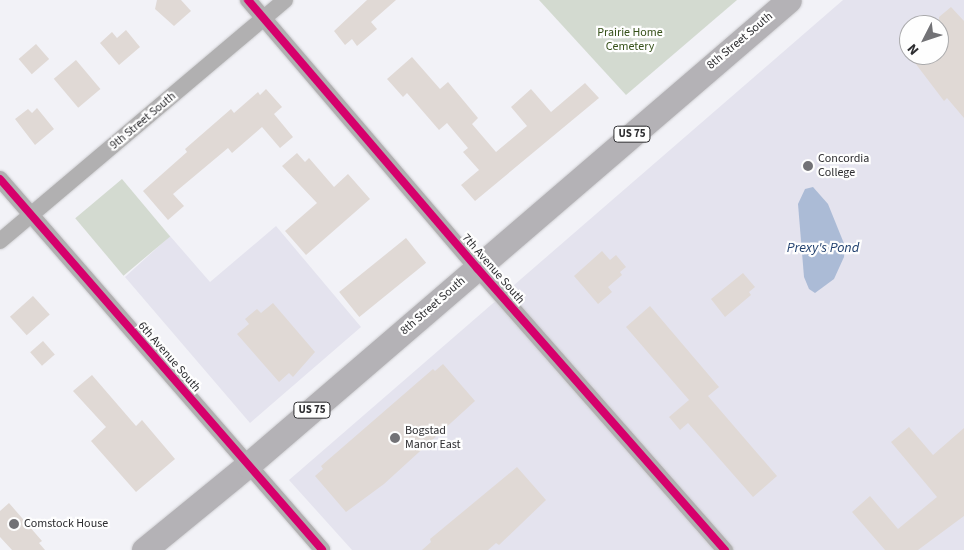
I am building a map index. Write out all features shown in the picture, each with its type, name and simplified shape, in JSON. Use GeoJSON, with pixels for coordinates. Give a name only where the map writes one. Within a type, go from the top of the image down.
{"type":"FeatureCollection","features":[{"type":"Feature","properties":{"kind":"main road","name":"8th Street South"},"geometry":{"type":"LineString","coordinates":[[144,550],[248,465],[789,0]]}},
{"type":"Feature","properties":{"kind":"street","name":"7th Avenue South"},"geometry":{"type":"LineString","coordinates":[[248,0],[477,268],[725,550]]}},
{"type":"Feature","properties":{"kind":"street","name":"9th Street South"},"geometry":{"type":"LineString","coordinates":[[0,241],[285,0]]}},
{"type":"Feature","properties":{"kind":"street","name":"6th Avenue South"},"geometry":{"type":"LineString","coordinates":[[0,179],[322,550]]}},
{"type":"Feature","properties":{"kind":"shaded area","name":"Concordia College"},"geometry":{"type":"Polygon","coordinates":[[[843,0],[964,0],[964,550],[352,550],[289,480],[843,0]]]}},
{"type":"Feature","properties":{"kind":"shaded area"},"geometry":{"type":"Polygon","coordinates":[[[276,226],[361,327],[250,423],[125,277],[170,236],[210,282],[276,226]]]}},
{"type":"Feature","properties":{"kind":"green space","name":"Prairie Home Cemetery"},"geometry":{"type":"Polygon","coordinates":[[[539,0],[737,0],[626,95],[539,0]]]}},
{"type":"Feature","properties":{"kind":"green space"},"geometry":{"type":"Polygon","coordinates":[[[122,179],[170,236],[123,276],[75,218],[122,179]]]}},
{"type":"Feature","properties":{"kind":"water","name":"Prexy's Pond"},"geometry":{"type":"Polygon","coordinates":[[[813,187],[828,204],[845,246],[844,257],[834,279],[815,293],[809,289],[804,277],[798,204],[805,189],[813,187]]]}},
{"type":"Feature","properties":{"kind":"building"},"geometry":{"type":"Polygon","coordinates":[[[157,0],[181,0],[191,11],[174,26],[155,9],[157,0]]]}},
{"type":"Feature","properties":{"kind":"building"},"geometry":{"type":"Polygon","coordinates":[[[367,0],[396,0],[371,22],[377,29],[357,46],[352,39],[345,45],[334,31],[367,0]]]}},
{"type":"Feature","properties":{"kind":"building"},"geometry":{"type":"Polygon","coordinates":[[[951,7],[964,21],[964,118],[947,98],[944,101],[917,65],[949,65],[949,15],[941,15],[951,7]]]}},
{"type":"Feature","properties":{"kind":"building"},"geometry":{"type":"Polygon","coordinates":[[[126,30],[140,47],[119,65],[100,43],[112,32],[117,38],[126,30]]]}},
{"type":"Feature","properties":{"kind":"building"},"geometry":{"type":"Polygon","coordinates":[[[36,44],[49,59],[32,74],[19,59],[36,44]]]}},
{"type":"Feature","properties":{"kind":"building"},"geometry":{"type":"Polygon","coordinates":[[[412,57],[440,89],[448,82],[478,118],[472,124],[496,152],[527,126],[511,107],[531,89],[551,112],[585,83],[599,98],[475,201],[461,185],[479,170],[463,152],[468,148],[447,123],[439,130],[407,93],[403,97],[387,79],[412,57]]]}},
{"type":"Feature","properties":{"kind":"building"},"geometry":{"type":"Polygon","coordinates":[[[76,60],[100,89],[78,108],[54,79],[76,60]]]}},
{"type":"Feature","properties":{"kind":"building"},"geometry":{"type":"Polygon","coordinates":[[[266,89],[282,107],[274,114],[293,137],[280,148],[262,127],[232,153],[228,148],[173,194],[184,206],[168,220],[143,191],[187,152],[185,149],[231,109],[234,113],[258,92],[260,95],[266,89]]]}},
{"type":"Feature","properties":{"kind":"building"},"geometry":{"type":"Polygon","coordinates":[[[37,108],[54,129],[35,145],[15,119],[28,109],[32,113],[37,108]]]}},
{"type":"Feature","properties":{"kind":"building"},"geometry":{"type":"Polygon","coordinates":[[[297,153],[305,162],[309,158],[334,187],[348,174],[370,199],[306,255],[285,231],[317,203],[282,166],[297,153]]]}},
{"type":"Feature","properties":{"kind":"building"},"geometry":{"type":"Polygon","coordinates":[[[406,238],[426,263],[359,317],[339,292],[406,238]]]}},
{"type":"Feature","properties":{"kind":"building"},"geometry":{"type":"Polygon","coordinates":[[[602,251],[610,260],[616,255],[626,267],[620,272],[622,275],[608,287],[612,292],[598,304],[574,276],[602,251]]]}},
{"type":"Feature","properties":{"kind":"building"},"geometry":{"type":"Polygon","coordinates":[[[743,273],[755,287],[749,292],[751,295],[725,317],[711,299],[743,273]]]}},
{"type":"Feature","properties":{"kind":"building"},"geometry":{"type":"Polygon","coordinates":[[[33,296],[50,315],[27,335],[10,317],[33,296]]]}},
{"type":"Feature","properties":{"kind":"building"},"geometry":{"type":"Polygon","coordinates":[[[273,303],[315,352],[293,377],[289,373],[279,382],[237,334],[249,324],[245,319],[257,309],[261,313],[273,303]]]}},
{"type":"Feature","properties":{"kind":"building"},"geometry":{"type":"Polygon","coordinates":[[[650,306],[719,387],[708,396],[777,476],[753,497],[688,423],[680,430],[669,417],[689,400],[626,327],[650,306]]]}},
{"type":"Feature","properties":{"kind":"building"},"geometry":{"type":"Polygon","coordinates":[[[43,341],[55,355],[42,366],[30,352],[43,341]]]}},
{"type":"Feature","properties":{"kind":"building","name":"Bogstad Manor East"},"geometry":{"type":"Polygon","coordinates":[[[443,364],[475,401],[384,484],[346,512],[315,476],[323,469],[321,466],[433,369],[435,371],[443,364]]]}},
{"type":"Feature","properties":{"kind":"building"},"geometry":{"type":"Polygon","coordinates":[[[92,375],[136,426],[142,420],[175,459],[136,492],[91,441],[106,427],[73,391],[92,375]]]}},
{"type":"Feature","properties":{"kind":"building"},"geometry":{"type":"Polygon","coordinates":[[[909,427],[933,455],[964,428],[964,516],[918,550],[885,550],[852,512],[870,496],[898,529],[937,497],[891,442],[909,427]]]}},
{"type":"Feature","properties":{"kind":"building"},"geometry":{"type":"Polygon","coordinates":[[[517,467],[546,500],[499,545],[496,543],[488,550],[422,550],[431,542],[430,539],[517,467]]]}},
{"type":"Feature","properties":{"kind":"building","name":"Comstock House"},"geometry":{"type":"Polygon","coordinates":[[[9,503],[42,541],[39,543],[45,550],[12,550],[0,537],[0,511],[9,503]]]}},
{"type":"Feature","properties":{"kind":"cycle path"},"geometry":{"type":"LineString","coordinates":[[248,0],[477,268],[725,550]]}},
{"type":"Feature","properties":{"kind":"cycle path"},"geometry":{"type":"LineString","coordinates":[[0,179],[322,550]]}},
{"type":"Feature","properties":{"kind":"place","name":"Concordia College"},"geometry":{"type":"Point","coordinates":[808,166]}},
{"type":"Feature","properties":{"kind":"place","name":"Bogstad Manor East"},"geometry":{"type":"Point","coordinates":[395,438]}},
{"type":"Feature","properties":{"kind":"place","name":"Comstock House"},"geometry":{"type":"Point","coordinates":[14,524]}}]}
